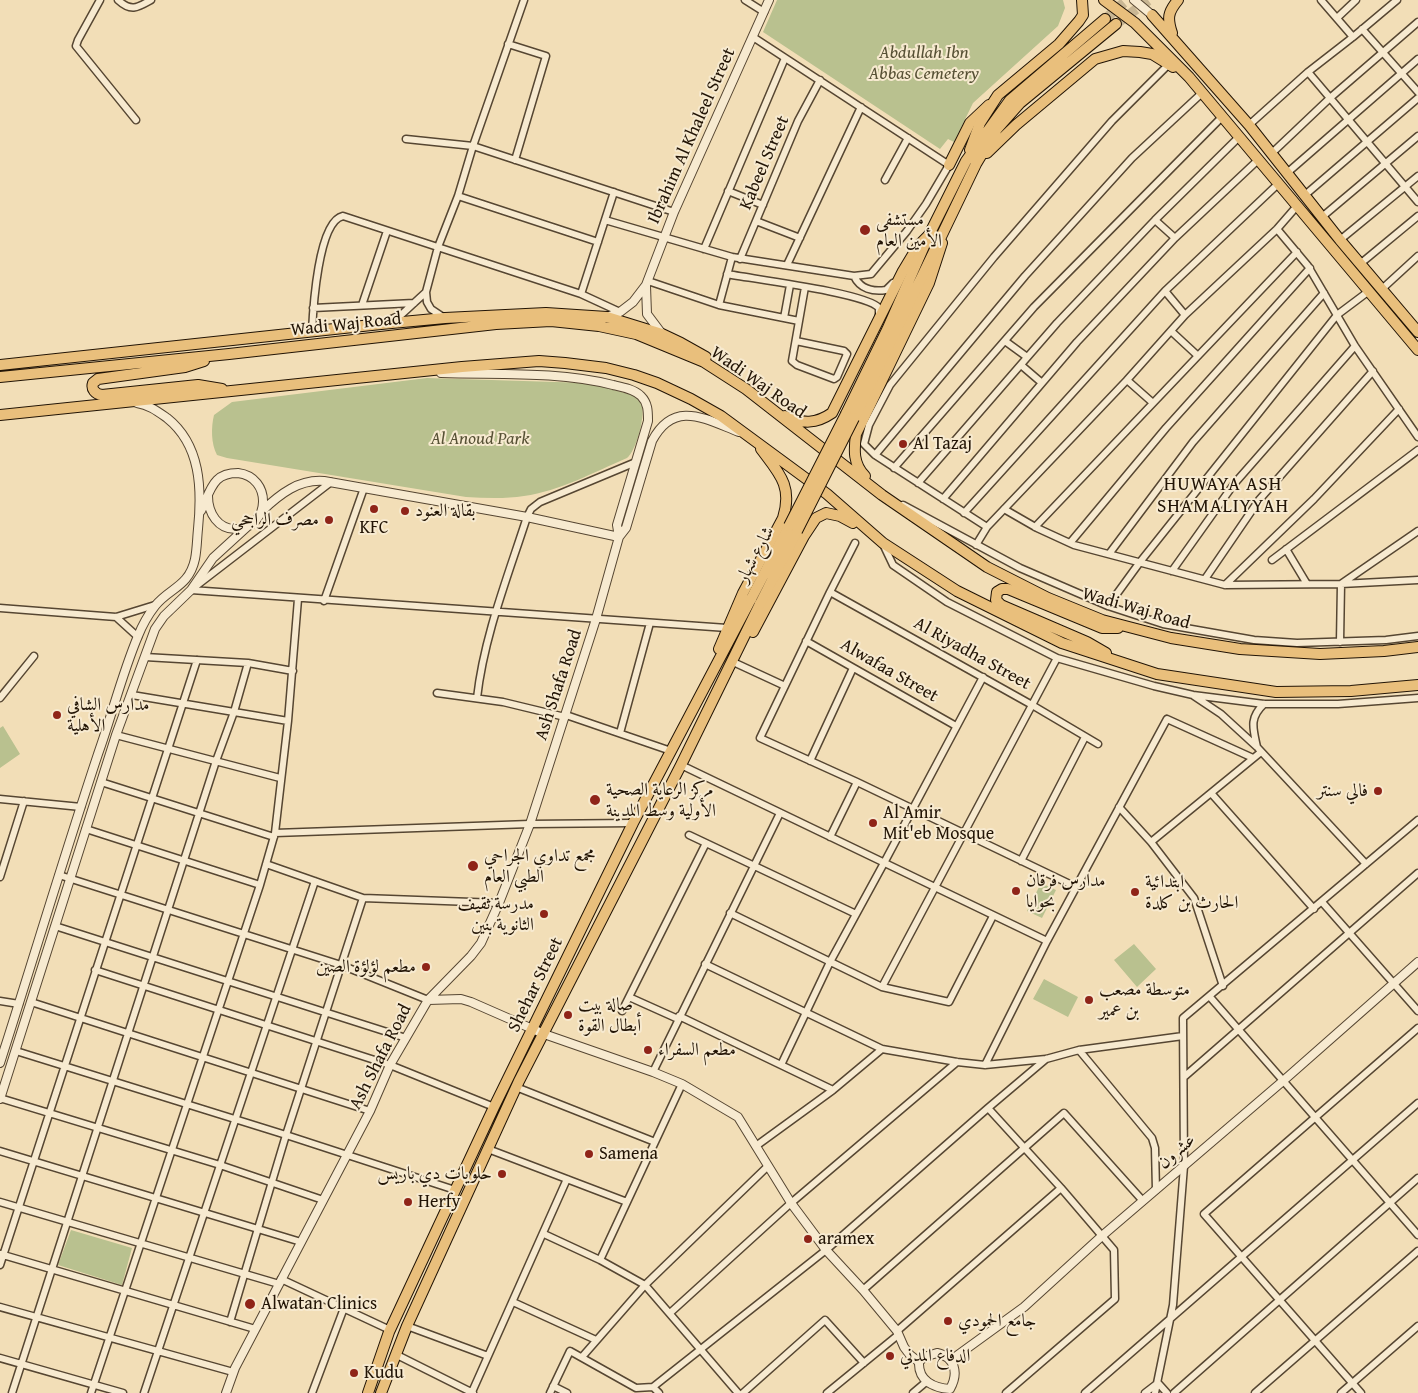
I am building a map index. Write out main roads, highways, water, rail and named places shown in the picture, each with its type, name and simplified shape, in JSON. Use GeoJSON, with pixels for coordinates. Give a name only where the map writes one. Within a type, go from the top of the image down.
{"type":"FeatureCollection","features":[{"type":"Feature","properties":{"kind":"main road"},"geometry":{"type":"LineString","coordinates":[[949,164],[970,123],[998,96],[1059,44],[1079,21],[1083,15],[1082,0]]}},
{"type":"Feature","properties":{"kind":"main road"},"geometry":{"type":"LineString","coordinates":[[1104,0],[1135,23],[1189,77],[1418,350]]}},
{"type":"Feature","properties":{"kind":"main road"},"geometry":{"type":"LineString","coordinates":[[1174,38],[1168,21],[1170,12],[1178,0]]}},
{"type":"Feature","properties":{"kind":"main road"},"geometry":{"type":"LineString","coordinates":[[1152,15],[1249,125],[1340,240],[1418,332]]}},
{"type":"Feature","properties":{"kind":"main road"},"geometry":{"type":"LineString","coordinates":[[850,416],[929,235],[971,162],[1010,100],[1105,19]]}},
{"type":"Feature","properties":{"kind":"main road"},"geometry":{"type":"LineString","coordinates":[[971,162],[1020,103],[1116,24]]}},
{"type":"Feature","properties":{"kind":"main road"},"geometry":{"type":"LineString","coordinates":[[971,162],[1095,59],[1123,51],[1152,54],[1189,77]]}},
{"type":"Feature","properties":{"kind":"main road"},"geometry":{"type":"LineString","coordinates":[[882,495],[859,470],[854,450],[856,434],[929,284],[946,228],[971,162],[980,124],[998,96]]}},
{"type":"Feature","properties":{"kind":"main road"},"geometry":{"type":"LineString","coordinates":[[755,601],[946,228]]}},
{"type":"Feature","properties":{"kind":"main road"},"geometry":{"type":"LineString","coordinates":[[770,408],[794,420],[821,421],[832,414],[903,271],[918,246],[929,235]]}},
{"type":"Feature","properties":{"kind":"main road"},"geometry":{"type":"LineString","coordinates":[[0,365],[381,324],[445,318],[546,313],[606,317],[662,334],[710,359],[746,389]]}},
{"type":"Feature","properties":{"kind":"main road","name":"Wadi Waj Road"},"geometry":{"type":"LineString","coordinates":[[0,377],[230,354],[496,324],[551,321],[600,326],[636,334],[704,362],[746,389],[882,495],[987,567],[1048,598],[1102,620],[1171,638],[1249,650],[1320,654],[1384,651],[1417,644]]}},
{"type":"Feature","properties":{"kind":"main road"},"geometry":{"type":"LineString","coordinates":[[230,354],[185,367],[98,379],[94,383],[93,388],[96,393],[102,395],[198,385],[236,391]]}},
{"type":"Feature","properties":{"kind":"main road"},"geometry":{"type":"LineString","coordinates":[[0,415],[539,361],[606,368],[634,375],[690,399],[721,416],[826,494],[877,538]]}},
{"type":"Feature","properties":{"kind":"main road"},"geometry":{"type":"LineString","coordinates":[[703,692],[727,628],[743,593],[783,518],[787,505],[784,480],[756,442]]}},
{"type":"Feature","properties":{"kind":"main road"},"geometry":{"type":"LineString","coordinates":[[731,661],[740,658],[804,536],[816,518],[826,513],[840,516],[877,538],[957,591],[1062,643],[1157,674],[1276,692],[1351,691],[1418,685]]}},
{"type":"Feature","properties":{"kind":"main road"},"geometry":{"type":"LineString","coordinates":[[1130,665],[1087,642],[1001,605],[996,600],[996,595],[999,590],[1005,588],[1102,628],[1134,628]]}},
{"type":"Feature","properties":{"kind":"main road","name":"Shehar Street"},"geometry":{"type":"LineString","coordinates":[[381,1393],[407,1326],[516,1087],[681,765],[731,661],[755,601]]}},
{"type":"Feature","properties":{"kind":"main road","name":"Shehar Street"},"geometry":{"type":"LineString","coordinates":[[368,1393],[390,1330],[532,1029],[633,823],[703,692],[755,601]]}},
{"type":"Feature","properties":{"kind":"tunnel"},"geometry":{"type":"LineString","coordinates":[[1105,19],[1127,0]]}},
{"type":"Feature","properties":{"kind":"tunnel"},"geometry":{"type":"LineString","coordinates":[[1116,24],[1149,0]]}},
{"type":"Feature","properties":{"kind":"place","name":"مستشفى الأمين العام"},"geometry":{"type":"Point","coordinates":[865,230]}},
{"type":"Feature","properties":{"kind":"place","name":"Al Tazaj"},"geometry":{"type":"Point","coordinates":[903,444]}},
{"type":"Feature","properties":{"kind":"place","name":"KFC"},"geometry":{"type":"Point","coordinates":[374,509]}},
{"type":"Feature","properties":{"kind":"place","name":"بقالة العنود"},"geometry":{"type":"Point","coordinates":[405,511]}},
{"type":"Feature","properties":{"kind":"place","name":"مصرف الراجحي"},"geometry":{"type":"Point","coordinates":[329,520]}},
{"type":"Feature","properties":{"kind":"place","name":"مدارس الشافي الأهلية"},"geometry":{"type":"Point","coordinates":[57,715]}},
{"type":"Feature","properties":{"kind":"place","name":"فالي سنتر"},"geometry":{"type":"Point","coordinates":[1378,791]}},
{"type":"Feature","properties":{"kind":"place","name":"مركز الرعاية الصحية الأولية وسط المدينة"},"geometry":{"type":"Point","coordinates":[595,800]}},
{"type":"Feature","properties":{"kind":"place","name":"Al Amir Mit'eb Mosque"},"geometry":{"type":"Point","coordinates":[873,823]}},
{"type":"Feature","properties":{"kind":"place","name":"مجمع تداوي الجراحي الطبي العام"},"geometry":{"type":"Point","coordinates":[473,866]}},
{"type":"Feature","properties":{"kind":"place","name":"مدارس فرقان بحوايا"},"geometry":{"type":"Point","coordinates":[1016,891]}},
{"type":"Feature","properties":{"kind":"place","name":"ابتدائية الحارث بن كلدة"},"geometry":{"type":"Point","coordinates":[1135,892]}},
{"type":"Feature","properties":{"kind":"place","name":"مدرسة ثقيف الثانوية بنين"},"geometry":{"type":"Point","coordinates":[544,914]}},
{"type":"Feature","properties":{"kind":"place","name":"مطعم لؤلؤة الصين"},"geometry":{"type":"Point","coordinates":[426,967]}},
{"type":"Feature","properties":{"kind":"place","name":"متوسطة مصعب بن عمير"},"geometry":{"type":"Point","coordinates":[1089,1000]}},
{"type":"Feature","properties":{"kind":"place","name":"صالة بيت أبطال القوة"},"geometry":{"type":"Point","coordinates":[568,1015]}},
{"type":"Feature","properties":{"kind":"place","name":"مطعم السفراء"},"geometry":{"type":"Point","coordinates":[648,1050]}},
{"type":"Feature","properties":{"kind":"place","name":"Samena"},"geometry":{"type":"Point","coordinates":[589,1154]}},
{"type":"Feature","properties":{"kind":"place","name":"حلويات دي باريس"},"geometry":{"type":"Point","coordinates":[502,1174]}},
{"type":"Feature","properties":{"kind":"place","name":"Herfy"},"geometry":{"type":"Point","coordinates":[408,1202]}},
{"type":"Feature","properties":{"kind":"place","name":"aramex"},"geometry":{"type":"Point","coordinates":[808,1239]}},
{"type":"Feature","properties":{"kind":"place","name":"Alwatan Clinics"},"geometry":{"type":"Point","coordinates":[250,1304]}},
{"type":"Feature","properties":{"kind":"place","name":"جامع الحمودي"},"geometry":{"type":"Point","coordinates":[948,1321]}},
{"type":"Feature","properties":{"kind":"place","name":"الدفاع المدني"},"geometry":{"type":"Point","coordinates":[890,1356]}},
{"type":"Feature","properties":{"kind":"place","name":"Kudu"},"geometry":{"type":"Point","coordinates":[354,1373]}},
{"type":"Feature","properties":{"kind":"district","name":"HUWAYA ASH SHAMALIYYAH"},"geometry":{"type":"Point","coordinates":[1223,496]}},
{"type":"Feature","properties":{"kind":"park label","name":"Abdullah Ibn Abbas Cemetery"},"geometry":{"type":"Point","coordinates":[924,63]}},
{"type":"Feature","properties":{"kind":"park label","name":"Al Anoud Park"},"geometry":{"type":"Point","coordinates":[480,439]}}]}
